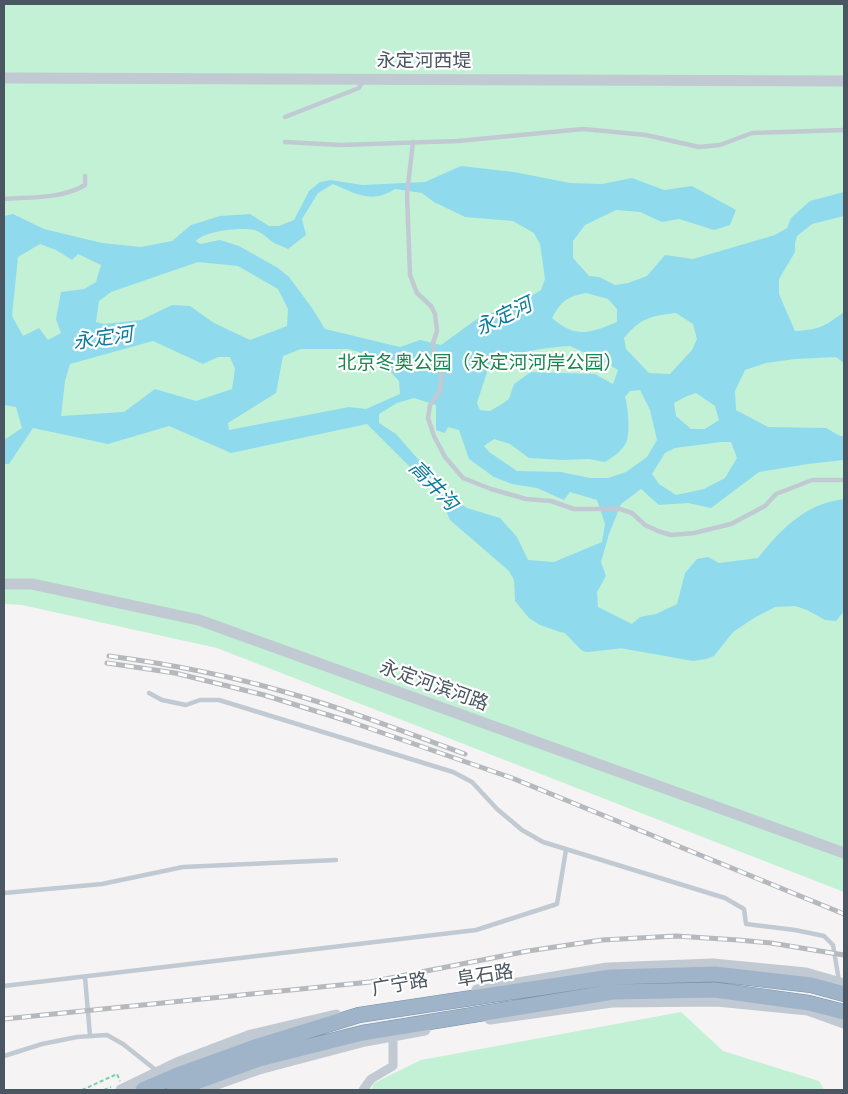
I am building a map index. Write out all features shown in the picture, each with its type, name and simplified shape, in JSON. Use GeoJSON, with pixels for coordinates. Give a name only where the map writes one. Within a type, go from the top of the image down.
{"type":"FeatureCollection","features":[{"type":"Feature","properties":{"kind":"highway","name":"阜石路"},"geometry":{"type":"LineString","coordinates":[[143,1090],[180,1074],[255,1047],[359,1015],[611,977],[715,974],[842,987]]}},
{"type":"Feature","properties":{"kind":"highway","name":"阜石路"},"geometry":{"type":"LineString","coordinates":[[174,1090],[259,1059],[362,1033],[613,992],[715,990],[809,1003],[844,1012]]}},
{"type":"Feature","properties":{"kind":"street","name":"永定河西堤"},"geometry":{"type":"LineString","coordinates":[[4,78],[844,81]]}},
{"type":"Feature","properties":{"kind":"street","name":"永定河滨河路"},"geometry":{"type":"LineString","coordinates":[[4,584],[32,584],[199,620],[844,853]]}},
{"type":"Feature","properties":{"kind":"street","name":"广宁路"},"geometry":{"type":"LineString","coordinates":[[121,1086],[177,1063],[252,1036],[356,1010],[607,968],[713,964],[806,974],[842,987]]}},
{"type":"Feature","properties":{"kind":"street"},"geometry":{"type":"LineString","coordinates":[[200,1090],[259,1069],[365,1041],[447,1025],[612,1002],[717,1001],[808,1010],[844,1023]]}},
{"type":"Feature","properties":{"kind":"street"},"geometry":{"type":"LineString","coordinates":[[363,1090],[371,1078],[393,1066],[393,1036]]}},
{"type":"Feature","properties":{"kind":"lane"},"geometry":{"type":"LineString","coordinates":[[285,117],[359,88],[364,80]]}},
{"type":"Feature","properties":{"kind":"lane"},"geometry":{"type":"LineString","coordinates":[[286,142],[341,145],[458,141],[583,129],[646,135],[699,147],[720,145],[752,133],[844,130]]}},
{"type":"Feature","properties":{"kind":"lane"},"geometry":{"type":"LineString","coordinates":[[413,142],[408,194],[410,275],[418,293],[431,306],[435,314],[437,331],[433,343],[434,359],[442,371],[440,391],[430,405],[428,418],[434,436],[445,457],[463,478],[491,489],[526,499],[551,502],[574,509],[620,509],[632,513],[645,525],[671,535],[694,533],[730,524],[765,506],[776,494],[812,480],[844,480]]}},
{"type":"Feature","properties":{"kind":"lane"},"geometry":{"type":"LineString","coordinates":[[4,199],[74,192],[85,184],[85,176]]}},
{"type":"Feature","properties":{"kind":"lane"},"geometry":{"type":"LineString","coordinates":[[149,693],[162,700],[186,705],[200,700],[219,700],[453,772],[472,782],[497,809],[522,830],[543,842],[725,898],[744,909],[746,924],[795,930],[824,936],[833,945],[842,987]]}},
{"type":"Feature","properties":{"kind":"lane"},"geometry":{"type":"LineString","coordinates":[[4,986],[476,930],[557,904],[566,850]]}},
{"type":"Feature","properties":{"kind":"lane"},"geometry":{"type":"LineString","coordinates":[[4,893],[102,884],[183,867],[336,860]]}},
{"type":"Feature","properties":{"kind":"lane"},"geometry":{"type":"LineString","coordinates":[[85,977],[90,1036]]}},
{"type":"Feature","properties":{"kind":"lane"},"geometry":{"type":"LineString","coordinates":[[4,1056],[42,1044],[77,1037],[107,1035],[123,1044],[158,1072]]}},
{"type":"Feature","properties":{"kind":"path"},"geometry":{"type":"LineString","coordinates":[[82,1090],[117,1074],[121,1086]]}},
{"type":"Feature","properties":{"kind":"green space","name":"北京冬奥公园（永定河河岸公园）"},"geometry":{"type":"Polygon","coordinates":[[[4,4],[844,4],[844,892],[217,648],[22,605],[4,604],[4,4]]]}},
{"type":"Feature","properties":{"kind":"green space"},"geometry":{"type":"Polygon","coordinates":[[[681,1012],[723,1051],[819,1081],[824,1090],[371,1090],[374,1083],[421,1060],[681,1012]]]}},
{"type":"Feature","properties":{"kind":"water","name":"永定河"},"geometry":{"type":"Polygon","coordinates":[[[461,166],[514,172],[570,183],[602,184],[632,178],[664,190],[692,186],[736,210],[730,225],[714,230],[679,219],[662,222],[640,212],[616,210],[585,225],[573,241],[573,258],[589,276],[599,277],[615,285],[628,283],[647,276],[665,255],[693,259],[775,235],[787,228],[791,218],[810,201],[844,192],[844,216],[812,224],[797,236],[795,252],[779,279],[779,294],[795,331],[810,330],[821,326],[844,312],[844,363],[836,357],[795,359],[766,363],[745,370],[735,391],[736,410],[768,427],[826,428],[840,436],[844,436],[844,460],[759,472],[711,508],[688,503],[659,505],[641,489],[621,504],[609,534],[601,562],[606,576],[597,592],[598,607],[632,624],[640,617],[656,614],[677,604],[685,573],[697,559],[708,557],[719,563],[758,558],[785,527],[795,519],[817,506],[844,499],[844,611],[836,621],[825,620],[795,606],[775,607],[733,632],[714,656],[693,661],[620,648],[540,625],[529,618],[515,601],[514,580],[509,571],[450,520],[440,497],[367,424],[231,453],[169,426],[108,444],[33,428],[9,464],[4,464],[4,440],[22,428],[16,407],[4,405],[4,216],[13,214],[44,229],[102,243],[141,247],[172,241],[191,225],[220,216],[250,214],[269,226],[279,226],[294,220],[309,191],[320,182],[331,180],[362,185],[425,182],[461,166]],[[333,184],[318,193],[302,219],[306,235],[288,249],[274,243],[259,232],[244,229],[216,232],[200,237],[196,241],[200,244],[220,240],[239,246],[278,268],[289,277],[325,329],[400,347],[420,340],[441,345],[477,319],[526,299],[541,290],[545,279],[540,244],[534,233],[513,221],[465,217],[434,202],[422,193],[395,189],[386,194],[371,197],[357,194],[333,184]],[[40,244],[18,257],[12,316],[23,336],[39,328],[48,340],[61,333],[56,319],[61,292],[84,289],[96,282],[101,265],[78,254],[72,260],[56,250],[40,244]],[[198,262],[111,292],[99,301],[96,322],[104,324],[141,320],[172,305],[190,306],[214,323],[250,340],[287,326],[288,309],[278,289],[238,266],[198,262]],[[586,293],[574,296],[562,303],[552,318],[561,325],[568,329],[583,332],[599,329],[617,322],[617,309],[608,299],[586,293]],[[676,313],[653,317],[641,322],[624,338],[626,349],[649,373],[670,374],[692,350],[697,339],[693,324],[676,313]],[[153,341],[70,364],[65,381],[61,416],[124,412],[155,389],[196,401],[232,389],[235,369],[230,357],[218,357],[203,364],[153,341]],[[570,346],[539,349],[490,363],[477,403],[480,410],[490,411],[509,399],[514,384],[531,372],[595,374],[613,384],[618,370],[603,361],[570,346]],[[301,349],[283,356],[276,393],[228,423],[229,430],[349,407],[366,409],[400,394],[399,381],[377,357],[348,349],[301,349]],[[640,390],[630,391],[625,397],[628,436],[626,444],[605,462],[589,459],[529,458],[510,444],[494,439],[484,446],[489,452],[517,471],[561,472],[590,478],[608,478],[626,472],[647,457],[657,440],[650,410],[640,390]],[[696,393],[674,403],[676,416],[691,429],[705,429],[719,420],[715,406],[696,393]],[[414,398],[397,403],[379,414],[379,423],[396,434],[451,497],[467,508],[500,518],[517,537],[528,560],[554,562],[602,542],[605,524],[597,500],[570,492],[564,500],[537,488],[512,484],[494,477],[469,459],[459,430],[448,427],[445,433],[436,430],[436,405],[414,398]],[[731,442],[675,448],[665,453],[652,474],[659,484],[676,495],[704,489],[725,478],[737,458],[731,442]]]}},
{"type":"Feature","properties":{"kind":"waterway","name":"高井沟"},"geometry":{"type":"LineString","coordinates":[[564,619],[587,643],[623,639]]}},
{"type":"Feature","properties":{"kind":"railway"},"geometry":{"type":"LineString","coordinates":[[109,656],[198,671],[263,686],[353,713],[465,754]]}},
{"type":"Feature","properties":{"kind":"railway"},"geometry":{"type":"LineString","coordinates":[[107,663],[175,673],[264,695],[354,723],[512,778],[844,914]]}},
{"type":"Feature","properties":{"kind":"railway"},"geometry":{"type":"LineString","coordinates":[[4,1019],[370,982],[528,951],[602,940],[676,936],[771,943],[844,955]]}}]}
